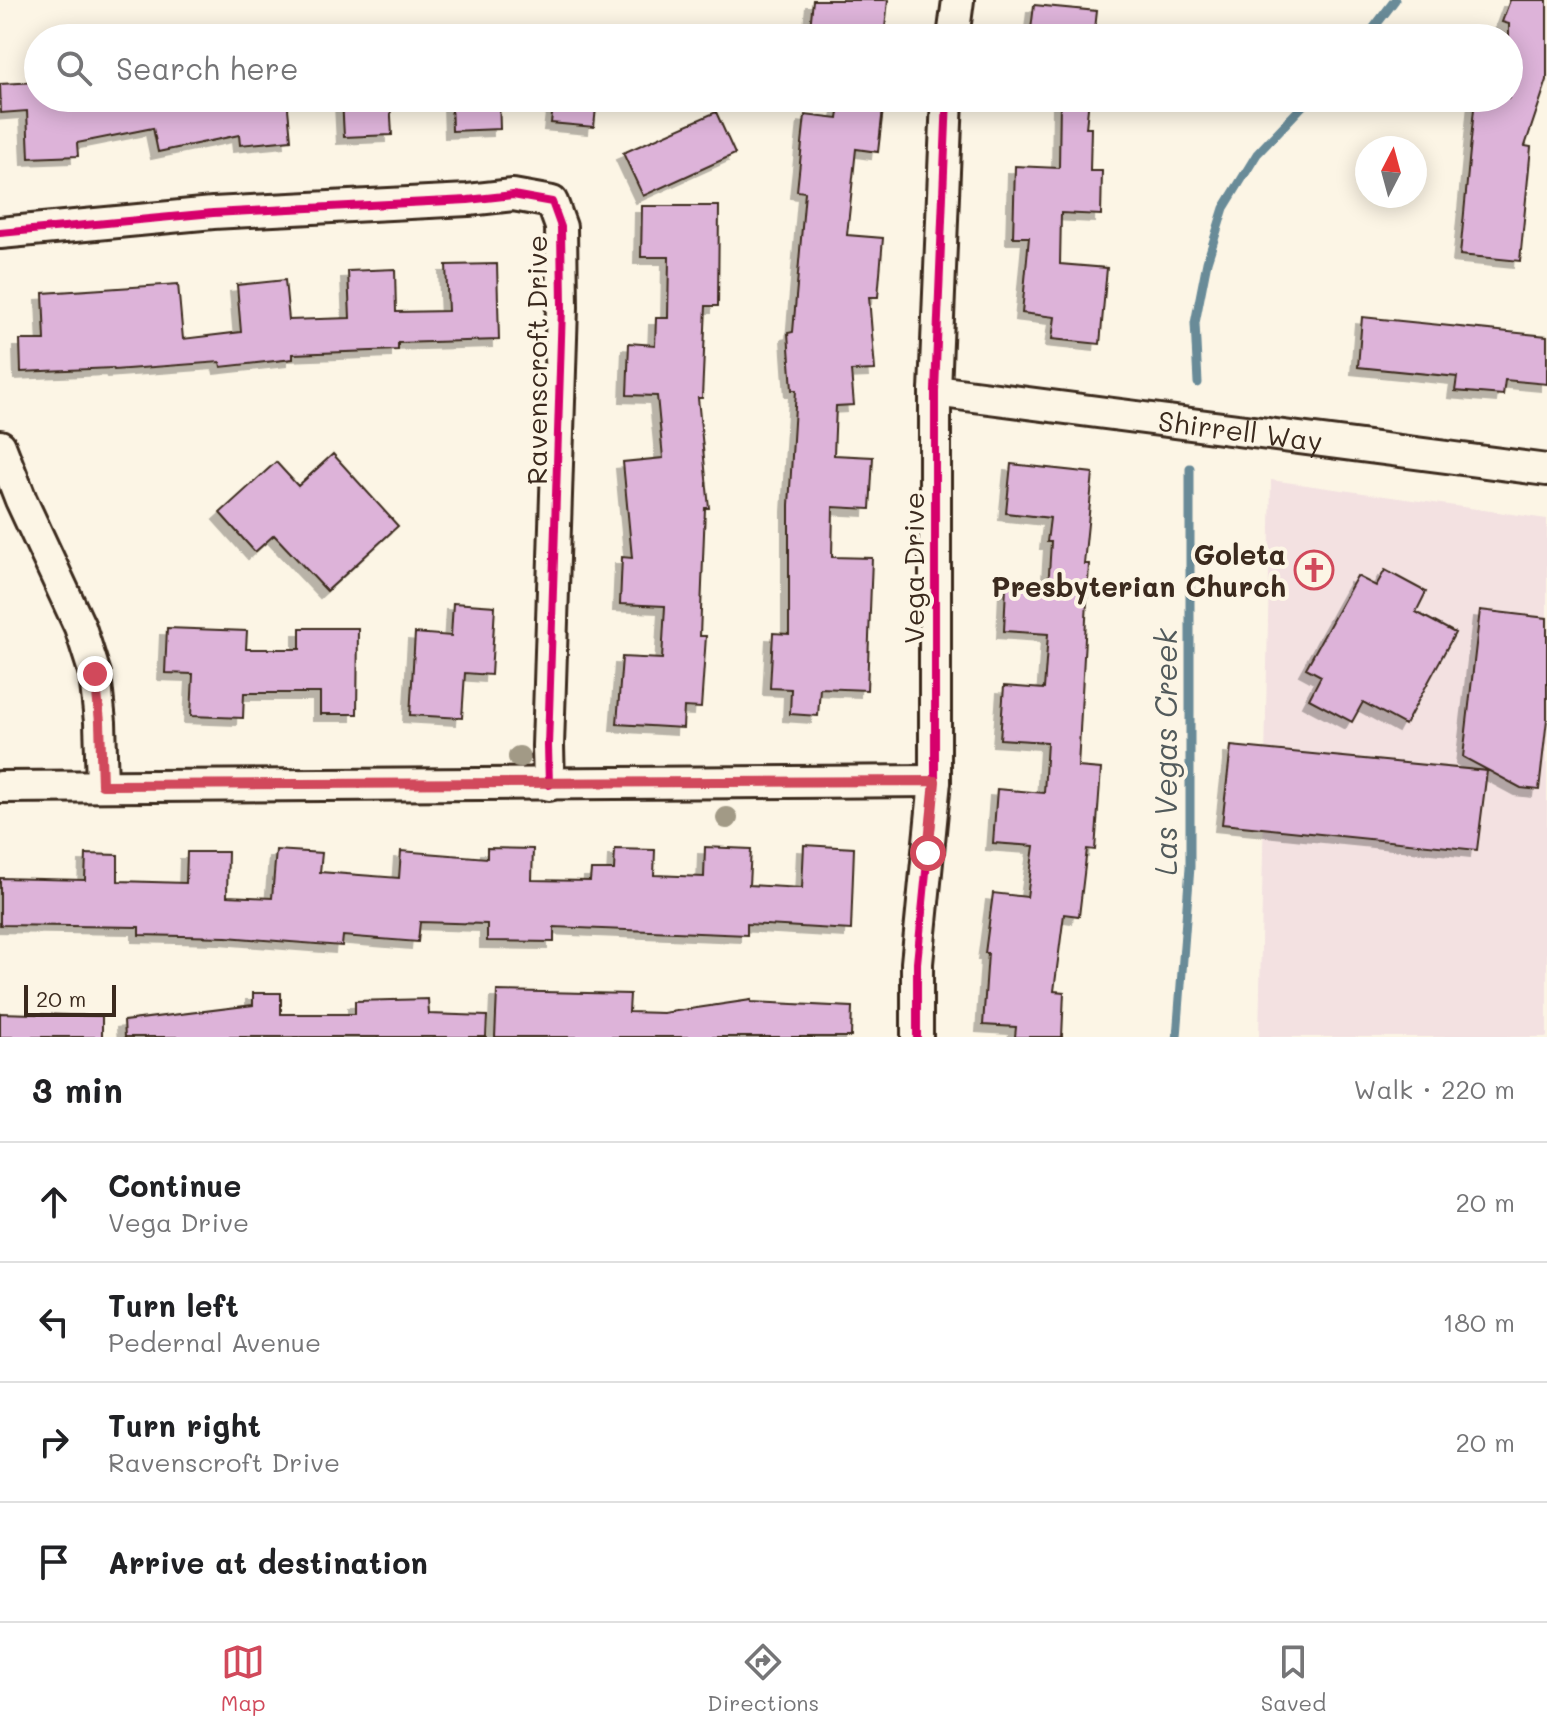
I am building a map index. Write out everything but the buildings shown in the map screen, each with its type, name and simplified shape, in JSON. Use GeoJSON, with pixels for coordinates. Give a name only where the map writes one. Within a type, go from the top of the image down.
{"type":"FeatureCollection","features":[{"type":"Feature","properties":{"kind":"street"},"geometry":{"type":"LineString","coordinates":[[955,24],[958,0]]}},
{"type":"Feature","properties":{"kind":"street","name":"Vega Drive"},"geometry":{"type":"LineString","coordinates":[[917,1037],[917,963],[935,781],[935,391],[946,112]]}},
{"type":"Feature","properties":{"kind":"street","name":"Ravenscroft Drive"},"geometry":{"type":"LineString","coordinates":[[0,233],[213,213],[513,195],[552,202],[561,227],[562,307],[549,785]]}},
{"type":"Feature","properties":{"kind":"street","name":"Shirrell Way"},"geometry":{"type":"LineString","coordinates":[[935,391],[1547,470]]}},
{"type":"Feature","properties":{"kind":"street"},"geometry":{"type":"LineString","coordinates":[[0,446],[21,500],[80,627],[95,674],[102,785]]}},
{"type":"Feature","properties":{"kind":"street"},"geometry":{"type":"LineString","coordinates":[[0,787],[935,781]]}},
{"type":"Feature","properties":{"kind":"shaded area"},"geometry":{"type":"Polygon","coordinates":[[[1271,480],[1547,519],[1547,1037],[1259,1037],[1271,480]]]}},
{"type":"Feature","properties":{"kind":"waterway","name":"Las Vegas Creek"},"geometry":{"type":"LineString","coordinates":[[1377,24],[1395,0]]}},
{"type":"Feature","properties":{"kind":"waterway","name":"Las Vegas Creek"},"geometry":{"type":"LineString","coordinates":[[1198,383],[1195,323],[1207,262],[1224,208],[1257,154],[1297,112]]}},
{"type":"Feature","properties":{"kind":"waterway","name":"Las Vegas Creek"},"geometry":{"type":"LineString","coordinates":[[1177,1037],[1190,867],[1190,468]]}},
{"type":"Feature","properties":{"kind":"cycle path"},"geometry":{"type":"LineString","coordinates":[[917,1037],[917,963],[935,781],[935,391],[946,112]]}},
{"type":"Feature","properties":{"kind":"cycle path"},"geometry":{"type":"LineString","coordinates":[[0,233],[213,213],[513,195],[552,202],[561,227],[562,307],[549,785]]}},
{"type":"Feature","properties":{"kind":"place","name":"Goleta Presbyterian Church"},"geometry":{"type":"Point","coordinates":[1314,570]}},
{"type":"Feature","properties":{"kind":"route"},"geometry":{"type":"LineString","coordinates":[[95,674],[102,785],[935,781],[928,853]]}}]}
